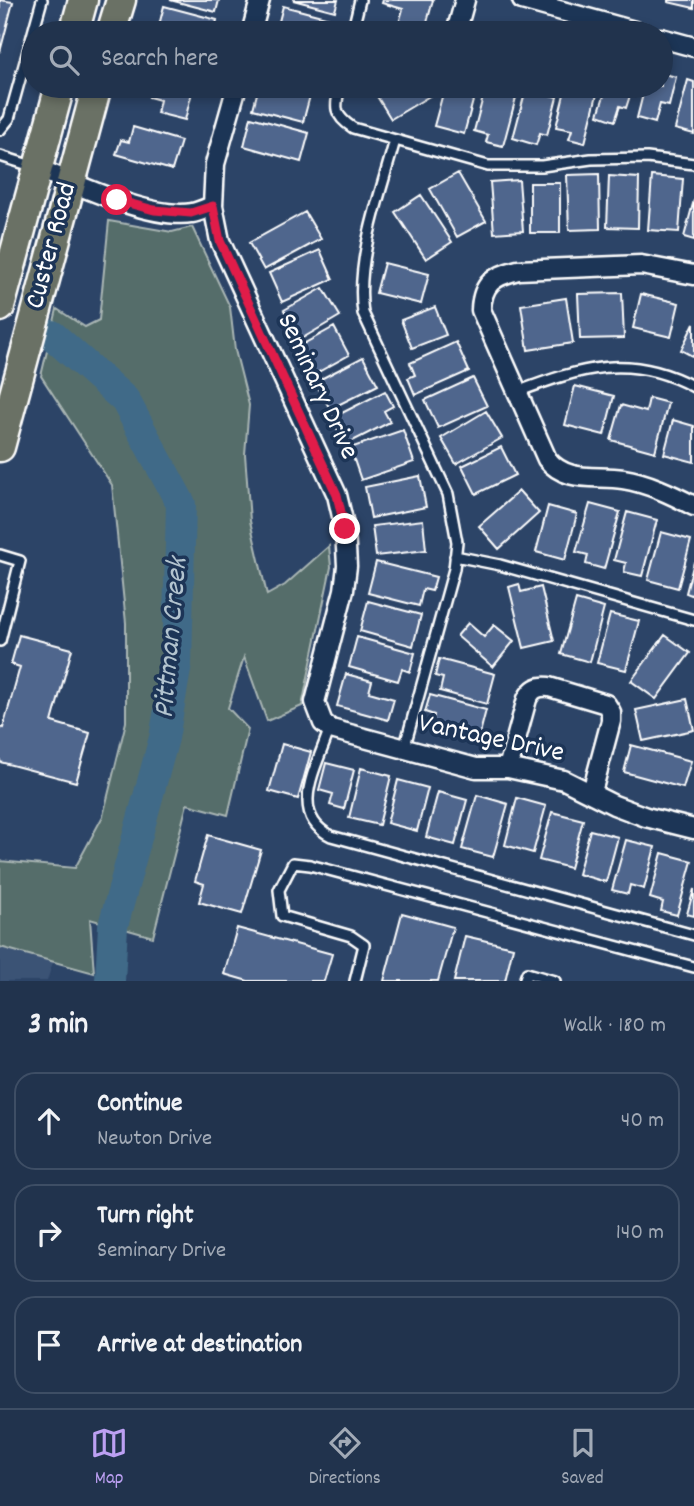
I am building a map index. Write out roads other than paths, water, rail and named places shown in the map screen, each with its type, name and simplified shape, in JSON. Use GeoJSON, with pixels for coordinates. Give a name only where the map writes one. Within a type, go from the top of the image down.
{"type":"FeatureCollection","features":[{"type":"Feature","properties":{"kind":"main road"},"geometry":{"type":"LineString","coordinates":[[77,21],[83,0]]}},
{"type":"Feature","properties":{"kind":"main road"},"geometry":{"type":"LineString","coordinates":[[115,21],[121,0]]}},
{"type":"Feature","properties":{"kind":"main road","name":"Custer Road"},"geometry":{"type":"LineString","coordinates":[[0,307],[57,98]]}},
{"type":"Feature","properties":{"kind":"main road","name":"Custer Road"},"geometry":{"type":"LineString","coordinates":[[0,447],[7,388],[71,182],[94,98]]}},
{"type":"Feature","properties":{"kind":"street"},"geometry":{"type":"LineString","coordinates":[[254,21],[260,0]]}},
{"type":"Feature","properties":{"kind":"street"},"geometry":{"type":"LineString","coordinates":[[461,21],[465,0]]}},
{"type":"Feature","properties":{"kind":"street"},"geometry":{"type":"LineString","coordinates":[[522,0],[572,21]]}},
{"type":"Feature","properties":{"kind":"street"},"geometry":{"type":"LineString","coordinates":[[673,41],[694,47]]}},
{"type":"Feature","properties":{"kind":"street","name":"Seminary Drive"},"geometry":{"type":"LineString","coordinates":[[234,98],[215,164],[213,206],[220,241],[337,495],[345,529],[345,578],[315,702],[323,723],[331,730]]}},
{"type":"Feature","properties":{"kind":"street"},"geometry":{"type":"LineString","coordinates":[[37,168],[117,200],[154,210],[191,213],[213,206]]}},
{"type":"Feature","properties":{"kind":"street"},"geometry":{"type":"LineString","coordinates":[[694,275],[640,265],[518,270],[499,275],[491,281],[482,299],[481,310],[547,459],[553,466],[570,475],[637,482],[663,490],[694,506]]}},
{"type":"Feature","properties":{"kind":"street"},"geometry":{"type":"LineString","coordinates":[[508,768],[531,691],[539,686],[549,687],[606,704],[611,712],[592,792]]}},
{"type":"Feature","properties":{"kind":"street","name":"Vantage Drive"},"geometry":{"type":"LineString","coordinates":[[331,730],[476,768],[508,768],[564,780],[614,805],[646,817],[694,829]]}},
{"type":"Feature","properties":{"kind":"lane"},"geometry":{"type":"LineString","coordinates":[[36,21],[42,0]]}},
{"type":"Feature","properties":{"kind":"lane"},"geometry":{"type":"LineString","coordinates":[[355,21],[360,0]]}},
{"type":"Feature","properties":{"kind":"lane"},"geometry":{"type":"LineString","coordinates":[[0,130],[9,119],[21,76]]}},
{"type":"Feature","properties":{"kind":"lane"},"geometry":{"type":"LineString","coordinates":[[337,98],[335,104],[340,120],[353,128],[488,166],[542,166],[591,159],[647,158],[694,164]]}},
{"type":"Feature","properties":{"kind":"lane"},"geometry":{"type":"LineString","coordinates":[[395,140],[363,262],[361,302],[363,313],[448,494],[457,542],[454,569],[404,749]]}},
{"type":"Feature","properties":{"kind":"lane"},"geometry":{"type":"LineString","coordinates":[[0,156],[37,168]]}},
{"type":"Feature","properties":{"kind":"lane"},"geometry":{"type":"LineString","coordinates":[[517,392],[587,368],[616,367],[659,373],[694,387]]}},
{"type":"Feature","properties":{"kind":"lane"},"geometry":{"type":"LineString","coordinates":[[0,555],[20,561],[0,641]]}},
{"type":"Feature","properties":{"kind":"lane"},"geometry":{"type":"LineString","coordinates":[[455,556],[500,565],[694,620]]}},
{"type":"Feature","properties":{"kind":"lane"},"geometry":{"type":"LineString","coordinates":[[331,730],[308,799],[308,811],[319,830],[331,836],[436,867],[694,935]]}},
{"type":"Feature","properties":{"kind":"lane"},"geometry":{"type":"LineString","coordinates":[[355,981],[364,945],[351,936],[282,916],[279,890],[293,863],[310,865],[694,967]]}},
{"type":"Feature","properties":{"kind":"lane"},"geometry":{"type":"LineString","coordinates":[[524,981],[527,973],[555,981]]}},
{"type":"Feature","properties":{"kind":"waterway","name":"Pittman Creek"},"geometry":{"type":"LineString","coordinates":[[52,335],[125,400],[181,504],[177,664],[164,738],[113,926],[110,981]]}}]}
